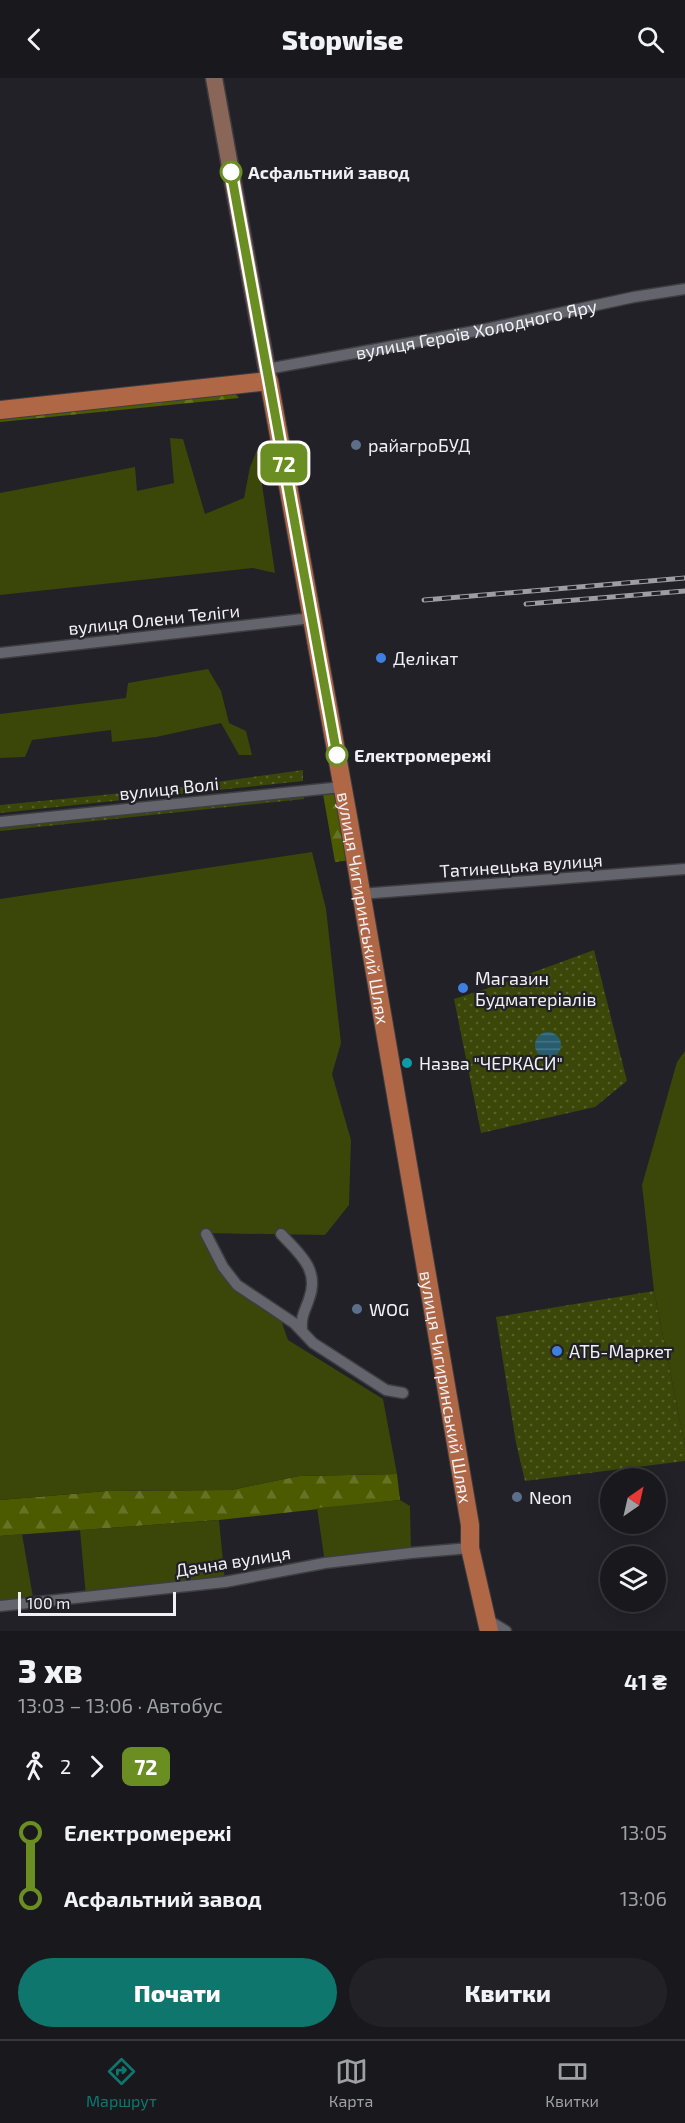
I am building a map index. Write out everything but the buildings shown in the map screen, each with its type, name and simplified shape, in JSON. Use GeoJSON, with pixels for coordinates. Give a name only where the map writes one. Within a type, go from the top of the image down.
{"type":"FeatureCollection","features":[{"type":"Feature","properties":{"kind":"main road","name":"вулиця Чигиринський Шлях"},"geometry":{"type":"LineString","coordinates":[[214,78],[342,787],[470,1525],[470,1548],[488,1625]]}},
{"type":"Feature","properties":{"kind":"main road","name":"вулиця Героїв Холодного Яру"},"geometry":{"type":"LineString","coordinates":[[0,410],[268,375]]}},
{"type":"Feature","properties":{"kind":"street","name":"вулиця Героїв Холодного Яру"},"geometry":{"type":"LineString","coordinates":[[268,375],[634,297],[685,289]]}},
{"type":"Feature","properties":{"kind":"street","name":"вулиця Олени Теліги"},"geometry":{"type":"LineString","coordinates":[[0,653],[312,618]]}},
{"type":"Feature","properties":{"kind":"street","name":"вулиця Волі"},"geometry":{"type":"LineString","coordinates":[[0,822],[342,787]]}},
{"type":"Feature","properties":{"kind":"street","name":"Татинецька вулиця"},"geometry":{"type":"LineString","coordinates":[[360,894],[685,869]]}},
{"type":"Feature","properties":{"kind":"street"},"geometry":{"type":"LineString","coordinates":[[206,1234],[223,1267],[237,1285],[294,1323],[313,1343],[386,1390],[403,1393]]}},
{"type":"Feature","properties":{"kind":"street"},"geometry":{"type":"LineString","coordinates":[[280,1234],[302,1256],[312,1274],[313,1286],[302,1314],[302,1331]]}},
{"type":"Feature","properties":{"kind":"street","name":"Дачна вулиця"},"geometry":{"type":"LineString","coordinates":[[0,1606],[225,1582],[325,1563],[470,1548]]}},
{"type":"Feature","properties":{"kind":"street"},"geometry":{"type":"LineString","coordinates":[[488,1625],[506,1631]]}},
{"type":"Feature","properties":{"kind":"green space"},"geometry":{"type":"Polygon","coordinates":[[[234,392],[239,398],[0,422],[0,416],[234,392]]]}},
{"type":"Feature","properties":{"kind":"green space"},"geometry":{"type":"Polygon","coordinates":[[[170,438],[183,439],[205,514],[244,498],[250,467],[257,450],[275,573],[253,568],[0,595],[0,493],[135,467],[137,491],[174,483],[170,438]]]}},
{"type":"Feature","properties":{"kind":"green space"},"geometry":{"type":"Polygon","coordinates":[[[208,669],[221,691],[229,723],[246,731],[252,755],[239,755],[221,723],[156,737],[112,742],[111,730],[32,740],[25,757],[0,758],[0,714],[126,698],[128,683],[208,669]]]}},
{"type":"Feature","properties":{"kind":"green space"},"geometry":{"type":"Polygon","coordinates":[[[303,770],[303,781],[0,813],[0,805],[174,788],[303,770]]]}},
{"type":"Feature","properties":{"kind":"green space"},"geometry":{"type":"Polygon","coordinates":[[[340,792],[351,860],[335,862],[323,794],[340,792]]]}},
{"type":"Feature","properties":{"kind":"green space"},"geometry":{"type":"Polygon","coordinates":[[[304,793],[304,799],[0,831],[0,825],[304,793]]]}},
{"type":"Feature","properties":{"kind":"green space"},"geometry":{"type":"Polygon","coordinates":[[[312,852],[326,909],[341,1043],[332,1074],[351,1140],[349,1205],[325,1235],[201,1233],[222,1275],[264,1311],[281,1320],[288,1340],[383,1399],[397,1474],[299,1476],[231,1490],[107,1491],[0,1500],[0,899],[312,852]]]}},
{"type":"Feature","properties":{"kind":"green space"},"geometry":{"type":"Polygon","coordinates":[[[594,950],[627,1081],[595,1107],[481,1133],[454,999],[594,950]]]}},
{"type":"Feature","properties":{"kind":"green space"},"geometry":{"type":"Polygon","coordinates":[[[685,1051],[685,1447],[654,1291],[642,1185],[677,1062],[685,1051]]]}},
{"type":"Feature","properties":{"kind":"green space"},"geometry":{"type":"Polygon","coordinates":[[[654,1291],[685,1447],[685,1461],[629,1468],[600,1468],[600,1472],[525,1481],[516,1443],[496,1317],[654,1291]]]}},
{"type":"Feature","properties":{"kind":"green space"},"geometry":{"type":"Polygon","coordinates":[[[397,1474],[400,1500],[219,1520],[0,1536],[0,1500],[107,1491],[231,1490],[299,1476],[397,1474]]]}},
{"type":"Feature","properties":{"kind":"green space"},"geometry":{"type":"Polygon","coordinates":[[[400,1500],[410,1506],[411,1553],[325,1563],[317,1508],[400,1500]]]}},
{"type":"Feature","properties":{"kind":"green space"},"geometry":{"type":"Polygon","coordinates":[[[219,1520],[225,1582],[86,1597],[80,1530],[219,1520]]]}},
{"type":"Feature","properties":{"kind":"green space"},"geometry":{"type":"Polygon","coordinates":[[[22,1534],[34,1603],[0,1606],[0,1536],[22,1534]]]}},
{"type":"Feature","properties":{"kind":"water"},"geometry":{"type":"Polygon","coordinates":[[[548,1032],[557,1036],[561,1045],[557,1054],[548,1058],[539,1054],[535,1045],[539,1036],[548,1032]]]}},
{"type":"Feature","properties":{"kind":"railway"},"geometry":{"type":"LineString","coordinates":[[424,600],[685,578]]}},
{"type":"Feature","properties":{"kind":"railway"},"geometry":{"type":"LineString","coordinates":[[526,604],[685,591]]}},
{"type":"Feature","properties":{"kind":"bus line","name":"72"},"geometry":{"type":"LineString","coordinates":[[231,172],[337,755]]}},
{"type":"Feature","properties":{"kind":"place","name":"Асфальтний завод"},"geometry":{"type":"Point","coordinates":[231,172]}},
{"type":"Feature","properties":{"kind":"place","name":"райагроБУД"},"geometry":{"type":"Point","coordinates":[356,445]}},
{"type":"Feature","properties":{"kind":"place","name":"Делікат"},"geometry":{"type":"Point","coordinates":[381,658]}},
{"type":"Feature","properties":{"kind":"place","name":"Електромережі"},"geometry":{"type":"Point","coordinates":[337,755]}},
{"type":"Feature","properties":{"kind":"place","name":"Магазин Будматеріалів"},"geometry":{"type":"Point","coordinates":[463,988]}},
{"type":"Feature","properties":{"kind":"place","name":"Назва \"ЧЕРКАСИ\""},"geometry":{"type":"Point","coordinates":[407,1063]}},
{"type":"Feature","properties":{"kind":"place","name":"WOG"},"geometry":{"type":"Point","coordinates":[357,1309]}},
{"type":"Feature","properties":{"kind":"place","name":"АТБ-Маркет"},"geometry":{"type":"Point","coordinates":[557,1351]}},
{"type":"Feature","properties":{"kind":"place","name":"Neon"},"geometry":{"type":"Point","coordinates":[517,1497]}}]}
